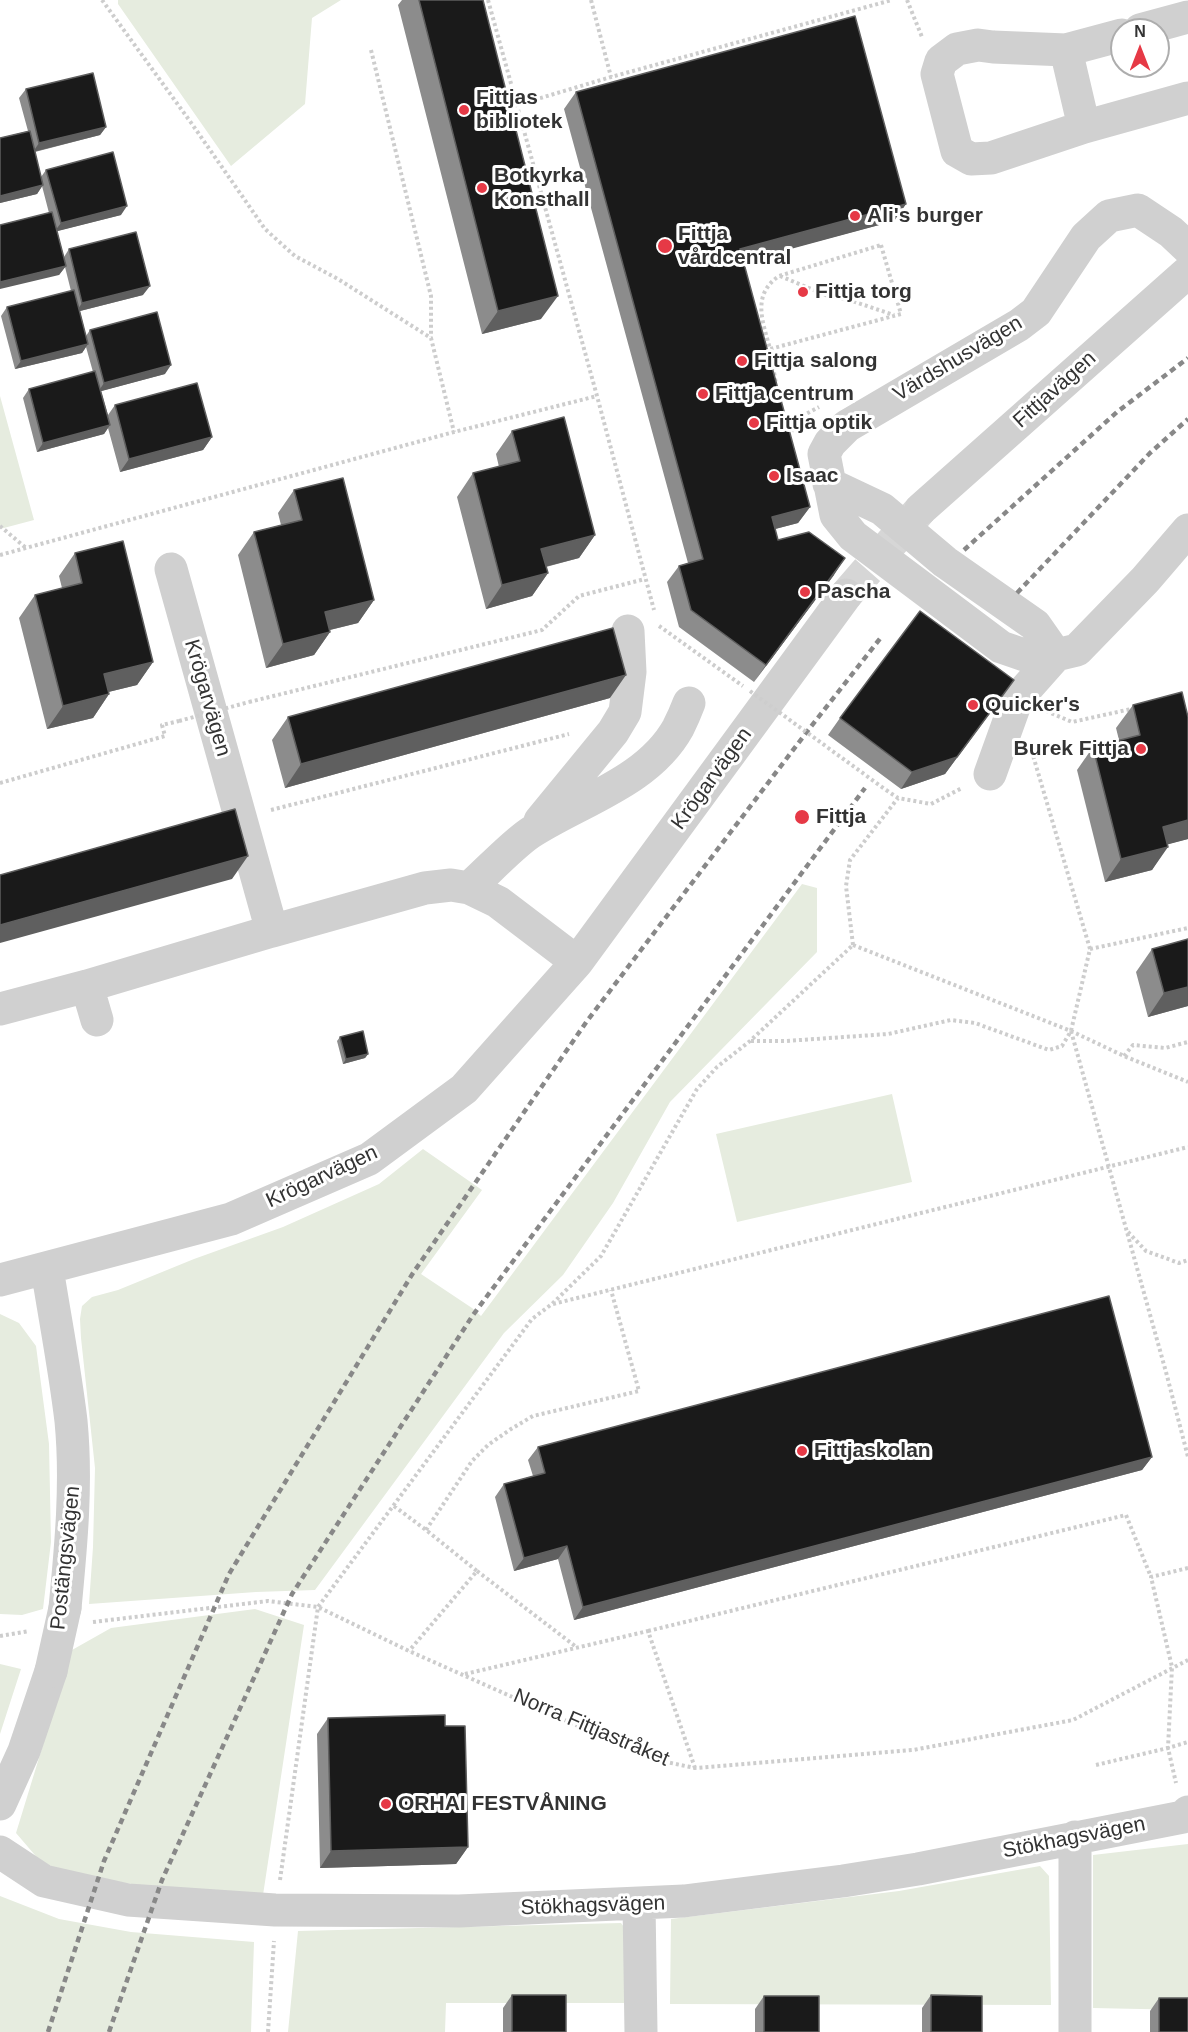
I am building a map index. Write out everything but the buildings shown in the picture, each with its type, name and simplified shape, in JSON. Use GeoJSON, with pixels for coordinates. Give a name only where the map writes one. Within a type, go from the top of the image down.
{"type":"FeatureCollection","features":[{"type":"Feature","properties":{"kind":"street"},"geometry":{"type":"LineString","coordinates":[[1170,22],[1188,17]]}},
{"type":"Feature","properties":{"kind":"street"},"geometry":{"type":"LineString","coordinates":[[1110,38],[1066,50],[978,45],[957,49],[941,61],[937,74],[957,151],[971,159],[991,158],[1084,127],[1188,98]]}},
{"type":"Feature","properties":{"kind":"street"},"geometry":{"type":"LineString","coordinates":[[1066,50],[1084,127]]}},
{"type":"Feature","properties":{"kind":"street","name":"Värdshusvägen"},"geometry":{"type":"LineString","coordinates":[[1188,248],[1171,232],[1138,210],[1109,216],[1086,237],[1036,312],[1019,325],[847,426],[830,443],[824,454],[836,515],[853,536],[1001,647],[1033,657],[1056,656],[1077,650],[1145,580],[1188,530]]}},
{"type":"Feature","properties":{"kind":"street","name":"Fittjavägen"},"geometry":{"type":"LineString","coordinates":[[921,509],[1188,272]]}},
{"type":"Feature","properties":{"kind":"street","name":"Krögarvägen"},"geometry":{"type":"LineString","coordinates":[[171,569],[272,931]]}},
{"type":"Feature","properties":{"kind":"street","name":"Krögarvägen"},"geometry":{"type":"LineString","coordinates":[[0,1280],[231,1220],[369,1159],[464,1089],[577,962],[846,595]]}},
{"type":"Feature","properties":{"kind":"street"},"geometry":{"type":"LineString","coordinates":[[469,888],[529,834],[613,732],[625,712],[630,672],[647,623]]}},
{"type":"Feature","properties":{"kind":"street"},"geometry":{"type":"LineString","coordinates":[[990,774],[1017,699],[1056,656]]}},
{"type":"Feature","properties":{"kind":"street"},"geometry":{"type":"LineString","coordinates":[[529,834],[617,786],[643,768],[678,729],[689,703]]}},
{"type":"Feature","properties":{"kind":"street"},"geometry":{"type":"LineString","coordinates":[[0,1009],[425,888],[451,885],[469,888],[498,902],[577,962]]}},
{"type":"Feature","properties":{"kind":"street"},"geometry":{"type":"LineString","coordinates":[[87,986],[98,1020]]}},
{"type":"Feature","properties":{"kind":"street","name":"Postängsvägen"},"geometry":{"type":"LineString","coordinates":[[0,1804],[24,1751],[51,1671],[65,1608],[71,1547],[73,1453],[69,1412],[46,1268]]}},
{"type":"Feature","properties":{"kind":"street","name":"Stökhagsvägen"},"geometry":{"type":"LineString","coordinates":[[0,1852],[44,1881],[128,1900],[276,1910],[459,1911],[639,1905],[843,1881],[918,1869],[1186,1815]]}},
{"type":"Feature","properties":{"kind":"street"},"geometry":{"type":"LineString","coordinates":[[1074,2032],[1075,1837]]}},
{"type":"Feature","properties":{"kind":"street"},"geometry":{"type":"LineString","coordinates":[[639,1905],[641,2032]]}},
{"type":"Feature","properties":{"kind":"path"},"geometry":{"type":"LineString","coordinates":[[102,0],[265,229],[295,256],[338,279],[431,338]]}},
{"type":"Feature","properties":{"kind":"path"},"geometry":{"type":"LineString","coordinates":[[488,0],[645,579],[647,623],[750,691],[898,798],[931,804],[990,774]]}},
{"type":"Feature","properties":{"kind":"path"},"geometry":{"type":"LineString","coordinates":[[591,0],[611,77]]}},
{"type":"Feature","properties":{"kind":"path"},"geometry":{"type":"LineString","coordinates":[[517,105],[892,0]]}},
{"type":"Feature","properties":{"kind":"path"},"geometry":{"type":"LineString","coordinates":[[371,50],[431,296],[431,338],[454,432]]}},
{"type":"Feature","properties":{"kind":"path"},"geometry":{"type":"LineString","coordinates":[[881,245],[901,314],[770,349],[761,315],[762,297],[771,282],[779,276],[881,245]]}},
{"type":"Feature","properties":{"kind":"path"},"geometry":{"type":"LineString","coordinates":[[779,276],[828,296],[849,300],[895,315]]}},
{"type":"Feature","properties":{"kind":"path"},"geometry":{"type":"LineString","coordinates":[[0,555],[454,432],[597,396]]}},
{"type":"Feature","properties":{"kind":"path"},"geometry":{"type":"LineString","coordinates":[[0,526],[27,549]]}},
{"type":"Feature","properties":{"kind":"path"},"geometry":{"type":"LineString","coordinates":[[0,783],[165,736],[162,725],[542,630],[579,596],[645,579]]}},
{"type":"Feature","properties":{"kind":"path"},"geometry":{"type":"LineString","coordinates":[[1017,699],[1072,722],[1140,708]]}},
{"type":"Feature","properties":{"kind":"path"},"geometry":{"type":"LineString","coordinates":[[268,811],[574,733]]}},
{"type":"Feature","properties":{"kind":"path"},"geometry":{"type":"LineString","coordinates":[[750,1041],[786,1041],[888,1034],[951,1020],[975,1023],[1049,1050],[1062,1046],[1071,1031],[1090,949],[1030,745]]}},
{"type":"Feature","properties":{"kind":"path"},"geometry":{"type":"LineString","coordinates":[[853,945],[846,885],[850,860],[898,798]]}},
{"type":"Feature","properties":{"kind":"path"},"geometry":{"type":"LineString","coordinates":[[1090,949],[1188,928]]}},
{"type":"Feature","properties":{"kind":"path"},"geometry":{"type":"LineString","coordinates":[[853,945],[1071,1031],[1188,1082]]}},
{"type":"Feature","properties":{"kind":"path"},"geometry":{"type":"LineString","coordinates":[[268,2032],[276,1910],[318,1607],[532,1319],[552,1304],[601,1256],[697,1089],[717,1067],[750,1041],[853,945]]}},
{"type":"Feature","properties":{"kind":"path"},"geometry":{"type":"LineString","coordinates":[[1071,1031],[1128,1231],[1188,1457]]}},
{"type":"Feature","properties":{"kind":"path"},"geometry":{"type":"LineString","coordinates":[[1124,1056],[1133,1046],[1165,1048],[1188,1042]]}},
{"type":"Feature","properties":{"kind":"path"},"geometry":{"type":"LineString","coordinates":[[552,1304],[1188,1147]]}},
{"type":"Feature","properties":{"kind":"path"},"geometry":{"type":"LineString","coordinates":[[1128,1231],[1146,1251],[1179,1263],[1188,1260]]}},
{"type":"Feature","properties":{"kind":"path"},"geometry":{"type":"LineString","coordinates":[[426,1530],[472,1461],[488,1445],[511,1429],[533,1416],[639,1391],[611,1290]]}},
{"type":"Feature","properties":{"kind":"path"},"geometry":{"type":"LineString","coordinates":[[394,1506],[576,1646]]}},
{"type":"Feature","properties":{"kind":"path"},"geometry":{"type":"LineString","coordinates":[[464,1674],[1126,1515],[1151,1577],[1172,1667],[1168,1748],[1186,1815]]}},
{"type":"Feature","properties":{"kind":"path"},"geometry":{"type":"LineString","coordinates":[[1151,1577],[1188,1568]]}},
{"type":"Feature","properties":{"kind":"path"},"geometry":{"type":"LineString","coordinates":[[409,1651],[477,1570]]}},
{"type":"Feature","properties":{"kind":"path","name":"Norra Fittjastråket"},"geometry":{"type":"LineString","coordinates":[[103,1620],[268,1601],[318,1607],[409,1651],[652,1759],[695,1768],[913,1750],[1073,1720],[1188,1660]]}},
{"type":"Feature","properties":{"kind":"path"},"geometry":{"type":"LineString","coordinates":[[648,1631],[695,1768]]}},
{"type":"Feature","properties":{"kind":"path"},"geometry":{"type":"LineString","coordinates":[[1096,1765],[1188,1742]]}},
{"type":"Feature","properties":{"kind":"shaded area"},"geometry":{"type":"Polygon","coordinates":[[[118,0],[341,0],[312,18],[305,104],[231,166],[118,4],[118,0]]]}},
{"type":"Feature","properties":{"kind":"shaded area"},"geometry":{"type":"Polygon","coordinates":[[[0,396],[34,520],[0,529],[0,396]]]}},
{"type":"Feature","properties":{"kind":"shaded area"},"geometry":{"type":"Polygon","coordinates":[[[802,884],[817,888],[817,952],[670,1102],[613,1203],[563,1275],[504,1333],[315,1590],[89,1604],[95,1468],[81,1338],[82,1306],[92,1297],[118,1290],[194,1259],[283,1227],[379,1184],[423,1149],[482,1190],[421,1274],[481,1316],[802,884]]]}},
{"type":"Feature","properties":{"kind":"shaded area"},"geometry":{"type":"Polygon","coordinates":[[[892,1094],[912,1182],[737,1222],[716,1134],[892,1094]]]}},
{"type":"Feature","properties":{"kind":"shaded area"},"geometry":{"type":"Polygon","coordinates":[[[0,1314],[19,1323],[36,1346],[49,1444],[51,1542],[43,1609],[22,1615],[0,1614],[0,1314]]]}},
{"type":"Feature","properties":{"kind":"shaded area"},"geometry":{"type":"Polygon","coordinates":[[[255,1609],[304,1625],[263,1895],[199,1894],[71,1875],[40,1861],[16,1833],[72,1650],[111,1628],[255,1609]]]}},
{"type":"Feature","properties":{"kind":"shaded area"},"geometry":{"type":"Polygon","coordinates":[[[0,1664],[21,1669],[0,1734],[0,1664]]]}},
{"type":"Feature","properties":{"kind":"shaded area"},"geometry":{"type":"Polygon","coordinates":[[[1188,1844],[1188,2010],[1093,2008],[1093,1855],[1188,1844]]]}},
{"type":"Feature","properties":{"kind":"shaded area"},"geometry":{"type":"Polygon","coordinates":[[[1040,1866],[1049,1876],[1051,2005],[670,2004],[671,1919],[899,1891],[1040,1866]]]}},
{"type":"Feature","properties":{"kind":"shaded area"},"geometry":{"type":"Polygon","coordinates":[[[0,1896],[59,1919],[131,1932],[254,1942],[251,2032],[0,2032],[0,1896]]]}},
{"type":"Feature","properties":{"kind":"shaded area"},"geometry":{"type":"Polygon","coordinates":[[[621,1923],[629,1934],[630,2003],[446,2003],[445,2032],[288,2032],[298,1931],[621,1923]]]}},
{"type":"Feature","properties":{"kind":"tunnel"},"geometry":{"type":"LineString","coordinates":[[846,595],[921,509]]}},
{"type":"Feature","properties":{"kind":"railway"},"geometry":{"type":"LineString","coordinates":[[964,550],[1117,412],[1188,358]]}},
{"type":"Feature","properties":{"kind":"railway"},"geometry":{"type":"LineString","coordinates":[[1017,593],[1150,453],[1188,419]]}},
{"type":"Feature","properties":{"kind":"railway"},"geometry":{"type":"LineString","coordinates":[[48,2032],[104,1861],[229,1574],[413,1273],[587,1021],[882,636]]}},
{"type":"Feature","properties":{"kind":"railway"},"geometry":{"type":"LineString","coordinates":[[109,2032],[162,1880],[292,1594],[473,1315],[865,788]]}},
{"type":"Feature","properties":{"kind":"place","name":"Fittjas bibliotek"},"geometry":{"type":"Point","coordinates":[464,110]}},
{"type":"Feature","properties":{"kind":"place","name":"Botkyrka Konsthall"},"geometry":{"type":"Point","coordinates":[482,188]}},
{"type":"Feature","properties":{"kind":"place","name":"Ali's burger"},"geometry":{"type":"Point","coordinates":[855,216]}},
{"type":"Feature","properties":{"kind":"place","name":"Fittja vårdcentral"},"geometry":{"type":"Point","coordinates":[665,246]}},
{"type":"Feature","properties":{"kind":"place","name":"Fittja torg"},"geometry":{"type":"Point","coordinates":[803,292]}},
{"type":"Feature","properties":{"kind":"place","name":"Fittja salong"},"geometry":{"type":"Point","coordinates":[742,361]}},
{"type":"Feature","properties":{"kind":"place","name":"Fittja centrum"},"geometry":{"type":"Point","coordinates":[703,394]}},
{"type":"Feature","properties":{"kind":"place","name":"Fittja optik"},"geometry":{"type":"Point","coordinates":[754,423]}},
{"type":"Feature","properties":{"kind":"place","name":"Isaac"},"geometry":{"type":"Point","coordinates":[774,476]}},
{"type":"Feature","properties":{"kind":"place","name":"Pascha"},"geometry":{"type":"Point","coordinates":[805,592]}},
{"type":"Feature","properties":{"kind":"place","name":"Quicker's"},"geometry":{"type":"Point","coordinates":[973,705]}},
{"type":"Feature","properties":{"kind":"place","name":"Burek Fittja"},"geometry":{"type":"Point","coordinates":[1141,749]}},
{"type":"Feature","properties":{"kind":"place","name":"Fittja"},"geometry":{"type":"Point","coordinates":[802,817]}},
{"type":"Feature","properties":{"kind":"place","name":"Fittjaskolan"},"geometry":{"type":"Point","coordinates":[802,1451]}},
{"type":"Feature","properties":{"kind":"place","name":"ORHAI FESTVÅNING"},"geometry":{"type":"Point","coordinates":[386,1804]}}]}
